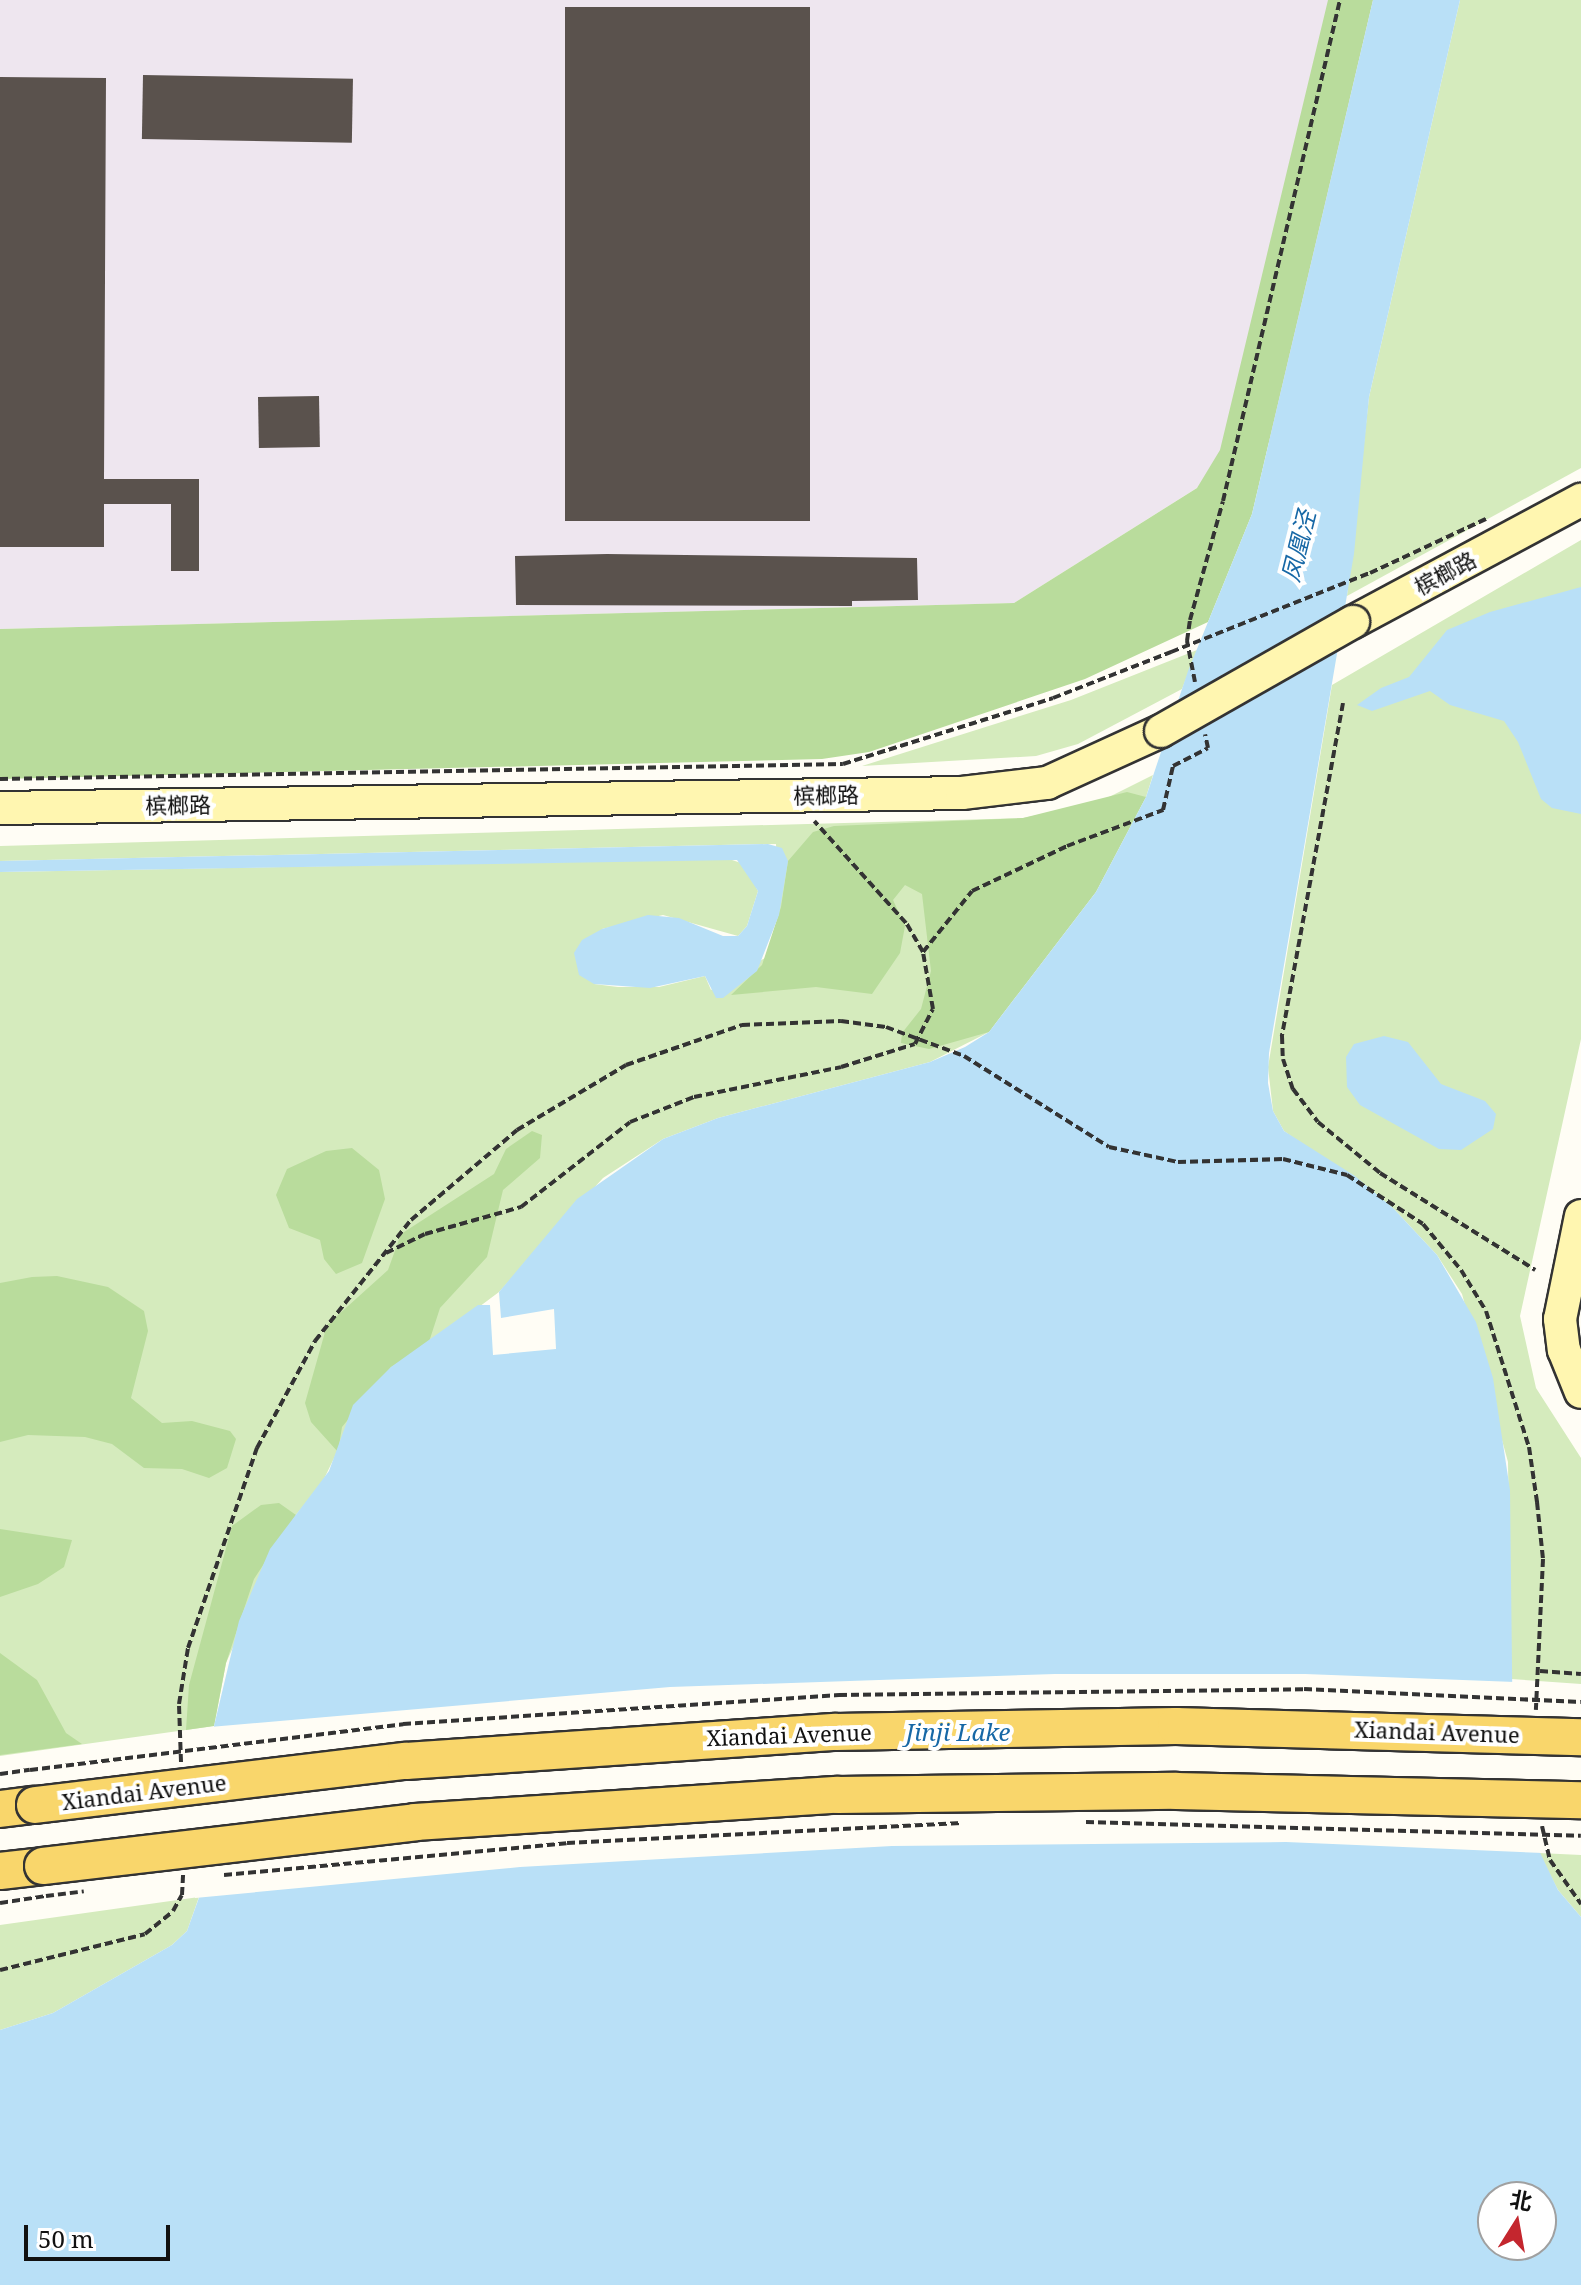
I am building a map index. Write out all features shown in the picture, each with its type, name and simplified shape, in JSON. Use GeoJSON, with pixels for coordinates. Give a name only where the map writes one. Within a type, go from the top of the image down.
{"type":"FeatureCollection","features":[{"type":"Feature","properties":{"kind":"main road","name":"槟榔路"},"geometry":{"type":"LineString","coordinates":[[0,808],[791,796],[1015,789],[1079,772],[1161,731],[1353,622],[1581,500]]}},
{"type":"Feature","properties":{"kind":"main road"},"geometry":{"type":"LineString","coordinates":[[1581,1216],[1560,1319],[1564,1350],[1581,1392]]}},
{"type":"Feature","properties":{"kind":"main road","name":"Xiandai Avenue"},"geometry":{"type":"LineString","coordinates":[[17,1807],[436,1758],[836,1732],[1176,1726],[1581,1737]]}},
{"type":"Feature","properties":{"kind":"main road"},"geometry":{"type":"LineString","coordinates":[[0,1871],[45,1881],[415,1822],[824,1796],[1176,1791],[1581,1800]]}},
{"type":"Feature","properties":{"kind":"path"},"geometry":{"type":"LineString","coordinates":[[1188,650],[1190,620],[1223,501],[1340,0]]}},
{"type":"Feature","properties":{"kind":"path"},"geometry":{"type":"LineString","coordinates":[[0,779],[843,764],[1053,698],[1370,573],[1501,512]]}},
{"type":"Feature","properties":{"kind":"path"},"geometry":{"type":"LineString","coordinates":[[1343,703],[1282,1036],[1293,1089],[1318,1122],[1380,1173],[1535,1270]]}},
{"type":"Feature","properties":{"kind":"path"},"geometry":{"type":"LineString","coordinates":[[383,1254],[425,1234],[521,1207],[630,1122],[694,1097],[901,1052],[915,1044],[933,1009],[923,952],[906,923],[791,796]]}},
{"type":"Feature","properties":{"kind":"path"},"geometry":{"type":"LineString","coordinates":[[923,952],[972,891],[1067,846],[1114,830]]}},
{"type":"Feature","properties":{"kind":"path"},"geometry":{"type":"LineString","coordinates":[[181,1770],[179,1704],[188,1648],[237,1493],[265,1429],[315,1341],[383,1254],[421,1210],[500,1143],[604,1075],[729,1028],[781,1020],[841,1021],[886,1027],[964,1056],[1093,1140],[1133,1154],[1178,1162],[1283,1159],[1347,1175],[1423,1224],[1455,1261],[1486,1311],[1521,1419],[1535,1489],[1543,1559],[1540,1671],[1535,1715]]}},
{"type":"Feature","properties":{"kind":"path"},"geometry":{"type":"LineString","coordinates":[[1540,1671],[1581,1674]]}},
{"type":"Feature","properties":{"kind":"path"},"geometry":{"type":"LineString","coordinates":[[0,1774],[30,1770]]}},
{"type":"Feature","properties":{"kind":"path"},"geometry":{"type":"LineString","coordinates":[[1541,1821],[1550,1860],[1581,1904]]}},
{"type":"Feature","properties":{"kind":"path"},"geometry":{"type":"LineString","coordinates":[[1077,1822],[1581,1836]]}},
{"type":"Feature","properties":{"kind":"path"},"geometry":{"type":"LineString","coordinates":[[220,1875],[567,1843],[971,1823]]}},
{"type":"Feature","properties":{"kind":"path"},"geometry":{"type":"LineString","coordinates":[[0,1970],[145,1934],[162,1924],[182,1895],[183,1862]]}},
{"type":"Feature","properties":{"kind":"path"},"geometry":{"type":"LineString","coordinates":[[177,1879],[191,1878]]}},
{"type":"Feature","properties":{"kind":"path"},"geometry":{"type":"LineString","coordinates":[[0,1903],[45,1881],[90,1890]]}},
{"type":"Feature","properties":{"kind":"shaded area"},"geometry":{"type":"Polygon","coordinates":[[[0,0],[1373,0],[1270,442],[1014,603],[0,629],[0,0]]]}},
{"type":"Feature","properties":{"kind":"green space"},"geometry":{"type":"Polygon","coordinates":[[[1328,0],[1373,0],[1252,514],[1208,622],[1085,679],[869,752],[822,759],[0,779],[0,629],[1014,603],[1197,488],[1220,450],[1328,0]]]}},
{"type":"Feature","properties":{"kind":"green space"},"geometry":{"type":"Polygon","coordinates":[[[1460,0],[1581,0],[1581,468],[1347,596],[1369,397],[1460,0]]]}},
{"type":"Feature","properties":{"kind":"green space"},"geometry":{"type":"Polygon","coordinates":[[[1581,540],[1581,1039],[1520,1316],[1536,1388],[1581,1458],[1581,1684],[1511,1679],[1508,1462],[1462,1294],[1437,1255],[1394,1209],[1284,1131],[1273,1111],[1268,1067],[1332,685],[1581,540]]]}},
{"type":"Feature","properties":{"kind":"green space"},"geometry":{"type":"Polygon","coordinates":[[[1197,650],[1182,689],[1078,744],[1036,756],[862,766],[1071,700],[1197,650]]]}},
{"type":"Feature","properties":{"kind":"green space"},"geometry":{"type":"Polygon","coordinates":[[[1153,775],[1146,797],[989,1032],[930,1062],[718,1118],[663,1139],[603,1178],[499,1292],[428,1345],[337,1452],[321,1485],[289,1523],[226,1663],[214,1726],[0,1756],[0,872],[729,859],[744,864],[758,891],[747,926],[738,936],[663,915],[602,929],[594,984],[618,987],[659,987],[705,976],[711,990],[765,958],[779,915],[776,844],[0,861],[0,846],[1023,818],[1097,803],[1153,775]]]}},
{"type":"Feature","properties":{"kind":"green space"},"geometry":{"type":"Polygon","coordinates":[[[1127,792],[1146,797],[1096,892],[989,1032],[929,1049],[901,1043],[902,1033],[921,1009],[931,971],[922,894],[905,885],[893,900],[905,926],[900,953],[872,994],[816,987],[731,995],[762,965],[781,907],[788,861],[813,832],[834,826],[1023,818],[1127,792]]]}},
{"type":"Feature","properties":{"kind":"green space"},"geometry":{"type":"Polygon","coordinates":[[[532,1131],[542,1135],[540,1158],[503,1190],[487,1257],[440,1308],[428,1345],[391,1367],[342,1427],[338,1452],[311,1422],[305,1403],[327,1325],[388,1270],[401,1234],[494,1174],[506,1149],[532,1131]]]}},
{"type":"Feature","properties":{"kind":"green space"},"geometry":{"type":"Polygon","coordinates":[[[352,1148],[379,1170],[385,1199],[362,1263],[336,1274],[324,1259],[320,1240],[289,1228],[276,1195],[287,1169],[326,1151],[352,1148]]]}},
{"type":"Feature","properties":{"kind":"green space"},"geometry":{"type":"Polygon","coordinates":[[[57,1276],[108,1287],[144,1311],[148,1331],[131,1398],[162,1423],[192,1421],[230,1431],[236,1439],[227,1468],[209,1478],[182,1469],[144,1468],[112,1444],[85,1437],[28,1435],[0,1442],[0,1283],[57,1276]]]}},
{"type":"Feature","properties":{"kind":"green space"},"geometry":{"type":"Polygon","coordinates":[[[279,1503],[296,1515],[254,1579],[226,1663],[214,1726],[186,1730],[189,1685],[232,1526],[261,1505],[279,1503]]]}},
{"type":"Feature","properties":{"kind":"green space"},"geometry":{"type":"Polygon","coordinates":[[[0,1529],[72,1540],[64,1567],[38,1584],[0,1597],[0,1529]]]}},
{"type":"Feature","properties":{"kind":"green space"},"geometry":{"type":"Polygon","coordinates":[[[0,1653],[37,1680],[66,1733],[82,1744],[0,1755],[0,1653]]]}},
{"type":"Feature","properties":{"kind":"green space"},"geometry":{"type":"Polygon","coordinates":[[[1539,1853],[1581,1855],[1581,1917],[1558,1890],[1539,1853]]]}},
{"type":"Feature","properties":{"kind":"green space"},"geometry":{"type":"Polygon","coordinates":[[[199,1897],[187,1931],[172,1945],[53,2013],[0,2030],[0,1925],[199,1897]]]}},
{"type":"Feature","properties":{"kind":"water","name":"Jinji Lake"},"geometry":{"type":"Polygon","coordinates":[[[1373,0],[1460,0],[1369,397],[1354,554],[1269,1053],[1268,1083],[1273,1111],[1284,1131],[1355,1176],[1394,1209],[1437,1255],[1476,1322],[1493,1378],[1510,1490],[1513,1754],[1531,1834],[1558,1890],[1581,1917],[1581,2285],[0,2285],[0,2030],[53,2013],[172,1945],[187,1931],[201,1892],[214,1726],[239,1621],[270,1549],[329,1471],[353,1405],[391,1367],[478,1305],[490,1305],[493,1355],[556,1349],[554,1309],[501,1318],[499,1292],[577,1199],[663,1139],[718,1118],[930,1062],[965,1047],[989,1032],[1096,892],[1146,797],[1188,671],[1252,514],[1373,0]]]}},
{"type":"Feature","properties":{"kind":"water"},"geometry":{"type":"Polygon","coordinates":[[[1581,587],[1581,814],[1552,808],[1541,799],[1518,742],[1504,721],[1450,705],[1430,691],[1372,711],[1357,705],[1381,688],[1409,677],[1447,630],[1490,612],[1581,587]]]}},
{"type":"Feature","properties":{"kind":"water"},"geometry":{"type":"Polygon","coordinates":[[[768,844],[782,848],[788,861],[779,915],[757,971],[723,998],[716,998],[705,976],[650,988],[594,984],[579,975],[574,953],[582,940],[602,929],[648,915],[679,918],[723,936],[738,936],[747,926],[758,891],[737,860],[0,872],[0,861],[768,844]]]}},
{"type":"Feature","properties":{"kind":"water"},"geometry":{"type":"Polygon","coordinates":[[[1384,1036],[1408,1042],[1441,1084],[1485,1101],[1496,1114],[1493,1129],[1461,1150],[1439,1149],[1360,1105],[1347,1087],[1346,1057],[1354,1044],[1384,1036]]]}},
{"type":"Feature","properties":{"kind":"pier"},"geometry":{"type":"Polygon","coordinates":[[[1055,1674],[1305,1674],[1515,1682],[1520,1779],[1543,1853],[1286,1842],[892,1846],[520,1867],[195,1898],[210,1727],[670,1687],[1055,1674]]]}},
{"type":"Feature","properties":{"kind":"building"},"geometry":{"type":"Polygon","coordinates":[[[565,7],[810,7],[810,521],[565,521],[565,7]]]}},
{"type":"Feature","properties":{"kind":"building"},"geometry":{"type":"Polygon","coordinates":[[[143,75],[353,79],[352,143],[142,139],[143,75]]]}},
{"type":"Feature","properties":{"kind":"building"},"geometry":{"type":"Polygon","coordinates":[[[0,77],[106,78],[104,479],[199,479],[199,571],[171,571],[171,504],[104,504],[104,547],[0,547],[0,77]]]}},
{"type":"Feature","properties":{"kind":"building"},"geometry":{"type":"Polygon","coordinates":[[[319,396],[320,447],[259,448],[258,397],[319,396]]]}},
{"type":"Feature","properties":{"kind":"building"},"geometry":{"type":"Polygon","coordinates":[[[607,554],[917,558],[918,600],[852,601],[852,606],[516,605],[515,556],[607,554]]]}},
{"type":"Feature","properties":{"kind":"water label","name":"凤凰泾"},"geometry":{"type":"Point","coordinates":[1298,546]}}]}
